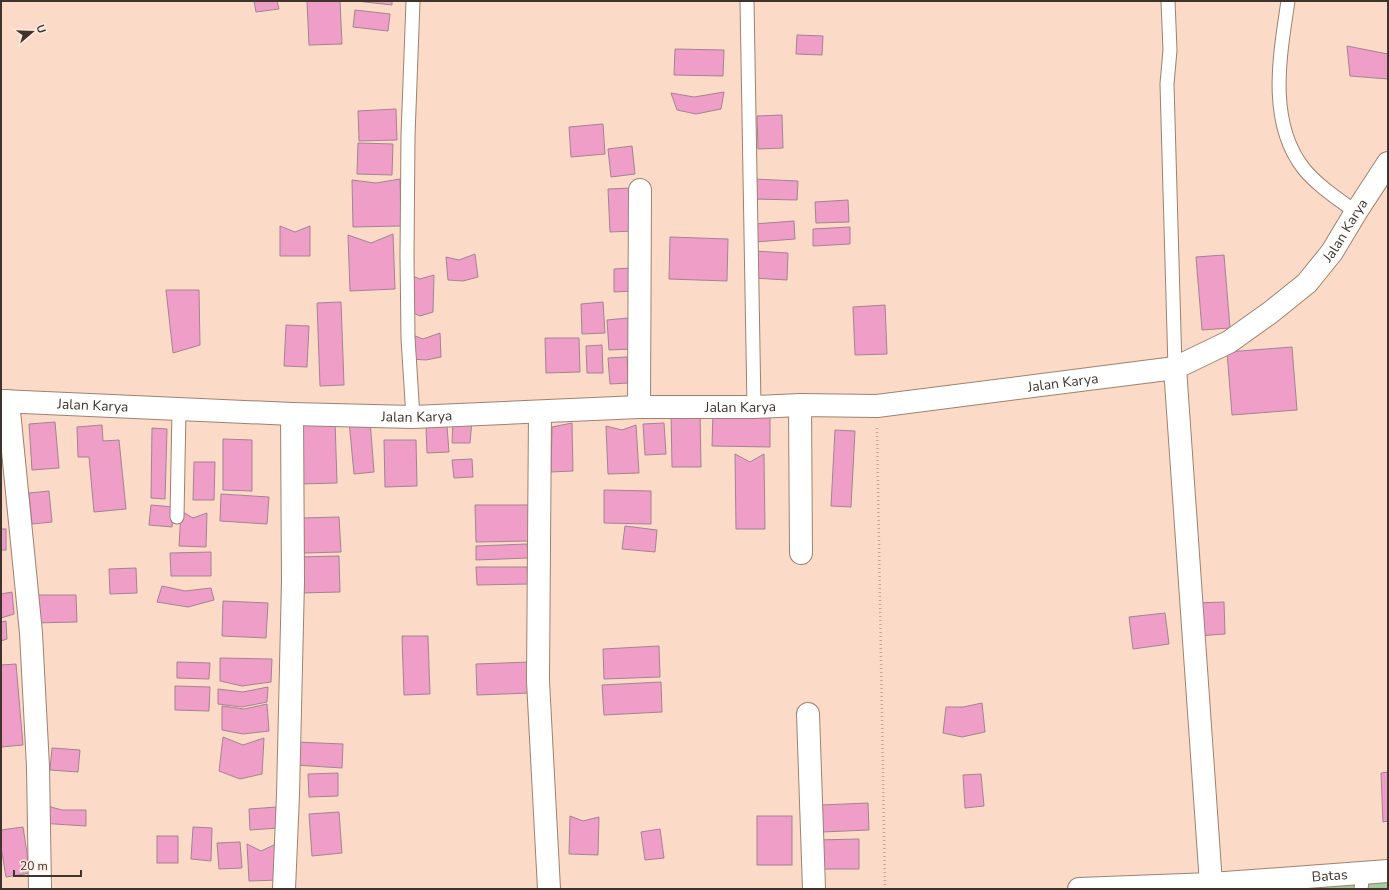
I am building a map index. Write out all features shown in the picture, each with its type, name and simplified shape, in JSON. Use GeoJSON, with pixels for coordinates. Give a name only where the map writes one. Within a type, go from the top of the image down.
{"type":"FeatureCollection","features":[{"type":"Feature","properties":{"kind":"street","name":"Jalan Karya"},"geometry":{"type":"LineString","coordinates":[[4,401],[292,414],[413,417],[639,407],[754,407],[800,405],[877,406],[1175,368],[1229,342],[1271,312],[1306,283],[1332,252],[1388,162]]}},
{"type":"Feature","properties":{"kind":"street"},"geometry":{"type":"LineString","coordinates":[[639,407],[640,190]]}},
{"type":"Feature","properties":{"kind":"street"},"geometry":{"type":"LineString","coordinates":[[1175,368],[1211,886]]}},
{"type":"Feature","properties":{"kind":"street"},"geometry":{"type":"LineString","coordinates":[[4,401],[31,633],[38,767],[40,889]]}},
{"type":"Feature","properties":{"kind":"street"},"geometry":{"type":"LineString","coordinates":[[800,405],[801,552]]}},
{"type":"Feature","properties":{"kind":"street"},"geometry":{"type":"LineString","coordinates":[[540,412],[538,681],[549,889]]}},
{"type":"Feature","properties":{"kind":"street"},"geometry":{"type":"LineString","coordinates":[[284,889],[288,795],[292,589],[292,414]]}},
{"type":"Feature","properties":{"kind":"street"},"geometry":{"type":"LineString","coordinates":[[808,714],[814,889]]}},
{"type":"Feature","properties":{"kind":"street","name":"Batas"},"geometry":{"type":"LineString","coordinates":[[1079,889],[1362,881],[1388,871]]}},
{"type":"Feature","properties":{"kind":"lane"},"geometry":{"type":"LineString","coordinates":[[413,1],[408,136],[407,256],[408,338],[413,417]]}},
{"type":"Feature","properties":{"kind":"lane"},"geometry":{"type":"LineString","coordinates":[[747,1],[754,407]]}},
{"type":"Feature","properties":{"kind":"lane"},"geometry":{"type":"LineString","coordinates":[[1168,1],[1170,50],[1167,84],[1175,368]]}},
{"type":"Feature","properties":{"kind":"lane"},"geometry":{"type":"LineString","coordinates":[[1288,1],[1280,72],[1280,107],[1288,140],[1296,157],[1304,169],[1316,182],[1356,212]]}},
{"type":"Feature","properties":{"kind":"lane"},"geometry":{"type":"LineString","coordinates":[[177,517],[179,409]]}},
{"type":"Feature","properties":{"kind":"path"},"geometry":{"type":"LineString","coordinates":[[877,406],[885,889]]}},
{"type":"Feature","properties":{"kind":"green space"},"geometry":{"type":"Polygon","coordinates":[[[1388,878],[1388,889],[1240,889],[1388,878]]]}},
{"type":"Feature","properties":{"kind":"building"},"geometry":{"type":"Polygon","coordinates":[[[254,1],[277,1],[279,9],[256,12],[254,1]]]}},
{"type":"Feature","properties":{"kind":"building"},"geometry":{"type":"Polygon","coordinates":[[[307,1],[340,1],[342,44],[309,45],[307,1]]]}},
{"type":"Feature","properties":{"kind":"building"},"geometry":{"type":"Polygon","coordinates":[[[356,1],[392,1],[392,5],[356,1]]]}},
{"type":"Feature","properties":{"kind":"building"},"geometry":{"type":"Polygon","coordinates":[[[355,10],[390,14],[388,31],[353,27],[355,10]]]}},
{"type":"Feature","properties":{"kind":"building"},"geometry":{"type":"Polygon","coordinates":[[[797,35],[823,36],[822,55],[796,54],[797,35]]]}},
{"type":"Feature","properties":{"kind":"building"},"geometry":{"type":"Polygon","coordinates":[[[1347,46],[1388,54],[1388,79],[1350,76],[1347,46]]]}},
{"type":"Feature","properties":{"kind":"building"},"geometry":{"type":"Polygon","coordinates":[[[675,49],[724,50],[723,76],[674,75],[675,49]]]}},
{"type":"Feature","properties":{"kind":"building"},"geometry":{"type":"Polygon","coordinates":[[[724,92],[721,109],[696,114],[677,110],[671,93],[694,97],[724,92]]]}},
{"type":"Feature","properties":{"kind":"building"},"geometry":{"type":"Polygon","coordinates":[[[396,109],[397,140],[359,141],[358,111],[396,109]]]}},
{"type":"Feature","properties":{"kind":"building"},"geometry":{"type":"Polygon","coordinates":[[[782,115],[783,148],[758,149],[757,116],[782,115]]]}},
{"type":"Feature","properties":{"kind":"building"},"geometry":{"type":"Polygon","coordinates":[[[603,124],[605,154],[571,157],[569,127],[603,124]]]}},
{"type":"Feature","properties":{"kind":"building"},"geometry":{"type":"Polygon","coordinates":[[[358,143],[393,144],[392,175],[357,174],[358,143]]]}},
{"type":"Feature","properties":{"kind":"building"},"geometry":{"type":"Polygon","coordinates":[[[632,146],[635,174],[611,177],[608,149],[632,146]]]}},
{"type":"Feature","properties":{"kind":"building"},"geometry":{"type":"Polygon","coordinates":[[[400,179],[401,226],[353,227],[352,180],[376,183],[400,179]]]}},
{"type":"Feature","properties":{"kind":"building"},"geometry":{"type":"Polygon","coordinates":[[[753,179],[798,181],[797,200],[753,199],[753,179]]]}},
{"type":"Feature","properties":{"kind":"building"},"geometry":{"type":"Polygon","coordinates":[[[632,188],[634,231],[610,232],[608,189],[632,188]]]}},
{"type":"Feature","properties":{"kind":"building"},"geometry":{"type":"Polygon","coordinates":[[[848,200],[849,222],[816,223],[815,202],[848,200]]]}},
{"type":"Feature","properties":{"kind":"building"},"geometry":{"type":"Polygon","coordinates":[[[794,221],[795,239],[755,242],[754,224],[794,221]]]}},
{"type":"Feature","properties":{"kind":"building"},"geometry":{"type":"Polygon","coordinates":[[[280,226],[295,232],[310,226],[310,256],[280,256],[280,226]]]}},
{"type":"Feature","properties":{"kind":"building"},"geometry":{"type":"Polygon","coordinates":[[[850,227],[850,244],[813,246],[813,229],[850,227]]]}},
{"type":"Feature","properties":{"kind":"building"},"geometry":{"type":"Polygon","coordinates":[[[393,234],[395,289],[350,291],[348,235],[371,243],[393,234]]]}},
{"type":"Feature","properties":{"kind":"building"},"geometry":{"type":"Polygon","coordinates":[[[670,237],[728,239],[727,281],[669,279],[670,237]]]}},
{"type":"Feature","properties":{"kind":"building"},"geometry":{"type":"Polygon","coordinates":[[[754,251],[788,253],[787,280],[753,278],[754,251]]]}},
{"type":"Feature","properties":{"kind":"building"},"geometry":{"type":"Polygon","coordinates":[[[475,254],[478,277],[463,281],[448,280],[446,257],[459,260],[475,254]]]}},
{"type":"Feature","properties":{"kind":"building"},"geometry":{"type":"Polygon","coordinates":[[[1224,255],[1230,328],[1202,330],[1196,257],[1224,255]]]}},
{"type":"Feature","properties":{"kind":"building"},"geometry":{"type":"Polygon","coordinates":[[[631,268],[632,291],[614,292],[614,269],[631,268]]]}},
{"type":"Feature","properties":{"kind":"building"},"geometry":{"type":"Polygon","coordinates":[[[410,275],[420,279],[434,275],[433,312],[420,316],[409,311],[410,275]]]}},
{"type":"Feature","properties":{"kind":"building"},"geometry":{"type":"Polygon","coordinates":[[[166,290],[199,290],[200,345],[173,353],[166,290]]]}},
{"type":"Feature","properties":{"kind":"building"},"geometry":{"type":"Polygon","coordinates":[[[341,302],[344,385],[320,386],[317,303],[341,302]]]}},
{"type":"Feature","properties":{"kind":"building"},"geometry":{"type":"Polygon","coordinates":[[[603,302],[605,333],[582,334],[581,304],[603,302]]]}},
{"type":"Feature","properties":{"kind":"building"},"geometry":{"type":"Polygon","coordinates":[[[885,305],[887,354],[855,355],[853,307],[885,305]]]}},
{"type":"Feature","properties":{"kind":"building"},"geometry":{"type":"Polygon","coordinates":[[[628,318],[631,349],[609,350],[607,320],[628,318]]]}},
{"type":"Feature","properties":{"kind":"building"},"geometry":{"type":"Polygon","coordinates":[[[286,325],[309,326],[307,367],[284,366],[286,325]]]}},
{"type":"Feature","properties":{"kind":"building"},"geometry":{"type":"Polygon","coordinates":[[[440,333],[441,357],[426,360],[411,359],[410,334],[423,339],[440,333]]]}},
{"type":"Feature","properties":{"kind":"building"},"geometry":{"type":"Polygon","coordinates":[[[545,338],[579,338],[580,372],[546,373],[545,338]]]}},
{"type":"Feature","properties":{"kind":"building"},"geometry":{"type":"Polygon","coordinates":[[[602,345],[603,373],[587,373],[586,346],[602,345]]]}},
{"type":"Feature","properties":{"kind":"building"},"geometry":{"type":"Polygon","coordinates":[[[1292,347],[1297,410],[1232,415],[1227,352],[1292,347]]]}},
{"type":"Feature","properties":{"kind":"building"},"geometry":{"type":"Polygon","coordinates":[[[627,357],[628,383],[610,384],[608,358],[627,357]]]}},
{"type":"Feature","properties":{"kind":"building"},"geometry":{"type":"Polygon","coordinates":[[[700,411],[701,467],[672,467],[671,412],[700,411]]]}},
{"type":"Feature","properties":{"kind":"building"},"geometry":{"type":"Polygon","coordinates":[[[713,411],[770,413],[770,447],[712,446],[713,411]]]}},
{"type":"Feature","properties":{"kind":"building"},"geometry":{"type":"Polygon","coordinates":[[[453,419],[472,420],[470,443],[452,443],[453,419]]]}},
{"type":"Feature","properties":{"kind":"building"},"geometry":{"type":"Polygon","coordinates":[[[335,420],[337,483],[300,484],[297,422],[335,420]]]}},
{"type":"Feature","properties":{"kind":"building"},"geometry":{"type":"Polygon","coordinates":[[[370,420],[374,472],[354,474],[349,421],[370,420]]]}},
{"type":"Feature","properties":{"kind":"building"},"geometry":{"type":"Polygon","coordinates":[[[55,422],[59,468],[32,470],[29,424],[55,422]]]}},
{"type":"Feature","properties":{"kind":"building"},"geometry":{"type":"Polygon","coordinates":[[[572,423],[573,471],[551,472],[552,427],[572,423]]]}},
{"type":"Feature","properties":{"kind":"building"},"geometry":{"type":"Polygon","coordinates":[[[664,423],[666,454],[645,455],[643,424],[664,423]]]}},
{"type":"Feature","properties":{"kind":"building"},"geometry":{"type":"Polygon","coordinates":[[[102,425],[103,441],[119,440],[126,509],[94,512],[89,457],[78,457],[77,427],[102,425]]]}},
{"type":"Feature","properties":{"kind":"building"},"geometry":{"type":"Polygon","coordinates":[[[636,425],[639,473],[608,474],[606,426],[622,430],[636,425]]]}},
{"type":"Feature","properties":{"kind":"building"},"geometry":{"type":"Polygon","coordinates":[[[447,426],[449,452],[427,453],[426,427],[447,426]]]}},
{"type":"Feature","properties":{"kind":"building"},"geometry":{"type":"Polygon","coordinates":[[[152,428],[167,429],[165,499],[151,498],[152,428]]]}},
{"type":"Feature","properties":{"kind":"building"},"geometry":{"type":"Polygon","coordinates":[[[835,430],[855,431],[851,507],[831,506],[835,430]]]}},
{"type":"Feature","properties":{"kind":"building"},"geometry":{"type":"Polygon","coordinates":[[[223,439],[252,440],[252,491],[223,490],[223,439]]]}},
{"type":"Feature","properties":{"kind":"building"},"geometry":{"type":"Polygon","coordinates":[[[384,440],[416,440],[417,486],[385,487],[384,440]]]}},
{"type":"Feature","properties":{"kind":"building"},"geometry":{"type":"Polygon","coordinates":[[[735,454],[750,462],[764,454],[765,529],[736,529],[735,454]]]}},
{"type":"Feature","properties":{"kind":"building"},"geometry":{"type":"Polygon","coordinates":[[[472,459],[473,477],[454,478],[452,460],[472,459]]]}},
{"type":"Feature","properties":{"kind":"building"},"geometry":{"type":"Polygon","coordinates":[[[194,462],[215,462],[214,500],[193,500],[194,462]]]}},
{"type":"Feature","properties":{"kind":"building"},"geometry":{"type":"Polygon","coordinates":[[[604,490],[651,491],[651,524],[604,523],[604,490]]]}},
{"type":"Feature","properties":{"kind":"building"},"geometry":{"type":"Polygon","coordinates":[[[49,491],[52,522],[32,524],[29,493],[49,491]]]}},
{"type":"Feature","properties":{"kind":"building"},"geometry":{"type":"Polygon","coordinates":[[[221,494],[269,497],[267,524],[220,521],[221,494]]]}},
{"type":"Feature","properties":{"kind":"building"},"geometry":{"type":"Polygon","coordinates":[[[151,505],[173,507],[172,527],[149,525],[151,505]]]}},
{"type":"Feature","properties":{"kind":"building"},"geometry":{"type":"Polygon","coordinates":[[[475,505],[530,505],[530,541],[476,542],[475,505]]]}},
{"type":"Feature","properties":{"kind":"building"},"geometry":{"type":"Polygon","coordinates":[[[181,511],[193,518],[207,513],[206,547],[179,546],[181,511]]]}},
{"type":"Feature","properties":{"kind":"building"},"geometry":{"type":"Polygon","coordinates":[[[339,517],[341,552],[304,553],[303,518],[339,517]]]}},
{"type":"Feature","properties":{"kind":"building"},"geometry":{"type":"Polygon","coordinates":[[[625,526],[657,530],[655,552],[622,549],[625,526]]]}},
{"type":"Feature","properties":{"kind":"building"},"geometry":{"type":"Polygon","coordinates":[[[1,529],[6,529],[6,550],[1,550],[1,529]]]}},
{"type":"Feature","properties":{"kind":"building"},"geometry":{"type":"Polygon","coordinates":[[[527,544],[528,558],[476,560],[476,546],[527,544]]]}},
{"type":"Feature","properties":{"kind":"building"},"geometry":{"type":"Polygon","coordinates":[[[211,552],[211,576],[171,576],[170,553],[211,552]]]}},
{"type":"Feature","properties":{"kind":"building"},"geometry":{"type":"Polygon","coordinates":[[[339,556],[340,592],[300,593],[298,557],[339,556]]]}},
{"type":"Feature","properties":{"kind":"building"},"geometry":{"type":"Polygon","coordinates":[[[476,567],[527,567],[528,584],[477,585],[476,567]]]}},
{"type":"Feature","properties":{"kind":"building"},"geometry":{"type":"Polygon","coordinates":[[[136,568],[137,593],[110,594],[109,569],[136,568]]]}},
{"type":"Feature","properties":{"kind":"building"},"geometry":{"type":"Polygon","coordinates":[[[162,586],[185,591],[211,588],[214,600],[188,607],[157,602],[162,586]]]}},
{"type":"Feature","properties":{"kind":"building"},"geometry":{"type":"Polygon","coordinates":[[[12,592],[14,614],[1,618],[1,594],[12,592]]]}},
{"type":"Feature","properties":{"kind":"building"},"geometry":{"type":"Polygon","coordinates":[[[32,595],[76,595],[77,622],[33,623],[32,595]]]}},
{"type":"Feature","properties":{"kind":"building"},"geometry":{"type":"Polygon","coordinates":[[[223,601],[268,603],[266,638],[222,636],[223,601]]]}},
{"type":"Feature","properties":{"kind":"building"},"geometry":{"type":"Polygon","coordinates":[[[1224,602],[1225,634],[1197,636],[1195,603],[1224,602]]]}},
{"type":"Feature","properties":{"kind":"building"},"geometry":{"type":"Polygon","coordinates":[[[1165,613],[1169,644],[1133,649],[1129,617],[1165,613]]]}},
{"type":"Feature","properties":{"kind":"building"},"geometry":{"type":"Polygon","coordinates":[[[6,621],[7,639],[1,641],[1,622],[6,621]]]}},
{"type":"Feature","properties":{"kind":"building"},"geometry":{"type":"Polygon","coordinates":[[[402,636],[428,636],[430,694],[404,695],[402,636]]]}},
{"type":"Feature","properties":{"kind":"building"},"geometry":{"type":"Polygon","coordinates":[[[659,646],[660,677],[604,679],[603,649],[659,646]]]}},
{"type":"Feature","properties":{"kind":"building"},"geometry":{"type":"Polygon","coordinates":[[[220,658],[272,659],[271,682],[242,686],[220,681],[220,658]]]}},
{"type":"Feature","properties":{"kind":"building"},"geometry":{"type":"Polygon","coordinates":[[[177,662],[210,663],[209,679],[177,678],[177,662]]]}},
{"type":"Feature","properties":{"kind":"building"},"geometry":{"type":"Polygon","coordinates":[[[530,662],[531,693],[477,695],[476,664],[530,662]]]}},
{"type":"Feature","properties":{"kind":"building"},"geometry":{"type":"Polygon","coordinates":[[[16,664],[23,745],[1,747],[1,665],[16,664]]]}},
{"type":"Feature","properties":{"kind":"building"},"geometry":{"type":"Polygon","coordinates":[[[661,682],[662,712],[604,715],[602,685],[661,682]]]}},
{"type":"Feature","properties":{"kind":"building"},"geometry":{"type":"Polygon","coordinates":[[[175,686],[210,687],[209,711],[175,710],[175,686]]]}},
{"type":"Feature","properties":{"kind":"building"},"geometry":{"type":"Polygon","coordinates":[[[268,687],[267,702],[242,707],[218,704],[218,689],[243,692],[268,687]]]}},
{"type":"Feature","properties":{"kind":"building"},"geometry":{"type":"Polygon","coordinates":[[[982,703],[985,732],[962,737],[943,733],[946,707],[963,707],[982,703]]]}},
{"type":"Feature","properties":{"kind":"building"},"geometry":{"type":"Polygon","coordinates":[[[267,704],[269,731],[243,734],[222,730],[222,706],[244,709],[267,704]]]}},
{"type":"Feature","properties":{"kind":"building"},"geometry":{"type":"Polygon","coordinates":[[[223,737],[243,745],[264,738],[262,774],[240,779],[219,771],[223,737]]]}},
{"type":"Feature","properties":{"kind":"building"},"geometry":{"type":"Polygon","coordinates":[[[296,742],[343,744],[342,768],[295,765],[296,742]]]}},
{"type":"Feature","properties":{"kind":"building"},"geometry":{"type":"Polygon","coordinates":[[[52,748],[80,750],[78,772],[50,770],[52,748]]]}},
{"type":"Feature","properties":{"kind":"building"},"geometry":{"type":"Polygon","coordinates":[[[1388,772],[1388,821],[1383,822],[1381,773],[1388,772]]]}},
{"type":"Feature","properties":{"kind":"building"},"geometry":{"type":"Polygon","coordinates":[[[338,773],[338,796],[309,797],[308,774],[338,773]]]}},
{"type":"Feature","properties":{"kind":"building"},"geometry":{"type":"Polygon","coordinates":[[[981,774],[984,806],[965,808],[963,775],[981,774]]]}},
{"type":"Feature","properties":{"kind":"building"},"geometry":{"type":"Polygon","coordinates":[[[868,803],[869,830],[822,832],[821,805],[868,803]]]}},
{"type":"Feature","properties":{"kind":"building"},"geometry":{"type":"Polygon","coordinates":[[[40,804],[62,810],[86,810],[86,826],[39,823],[40,804]]]}},
{"type":"Feature","properties":{"kind":"building"},"geometry":{"type":"Polygon","coordinates":[[[277,807],[279,828],[250,830],[249,809],[277,807]]]}},
{"type":"Feature","properties":{"kind":"building"},"geometry":{"type":"Polygon","coordinates":[[[339,812],[342,853],[312,856],[309,814],[339,812]]]}},
{"type":"Feature","properties":{"kind":"building"},"geometry":{"type":"Polygon","coordinates":[[[570,816],[583,821],[599,817],[598,855],[569,854],[570,816]]]}},
{"type":"Feature","properties":{"kind":"building"},"geometry":{"type":"Polygon","coordinates":[[[757,816],[792,816],[792,865],[757,865],[757,816]]]}},
{"type":"Feature","properties":{"kind":"building"},"geometry":{"type":"Polygon","coordinates":[[[23,827],[30,873],[6,877],[1,847],[1,830],[23,827]]]}},
{"type":"Feature","properties":{"kind":"building"},"geometry":{"type":"Polygon","coordinates":[[[193,827],[212,828],[211,861],[191,859],[193,827]]]}},
{"type":"Feature","properties":{"kind":"building"},"geometry":{"type":"Polygon","coordinates":[[[660,829],[664,858],[645,860],[641,832],[660,829]]]}},
{"type":"Feature","properties":{"kind":"building"},"geometry":{"type":"Polygon","coordinates":[[[157,836],[178,836],[178,863],[157,863],[157,836]]]}},
{"type":"Feature","properties":{"kind":"building"},"geometry":{"type":"Polygon","coordinates":[[[859,839],[859,869],[817,869],[816,840],[859,839]]]}},
{"type":"Feature","properties":{"kind":"building"},"geometry":{"type":"Polygon","coordinates":[[[240,842],[242,868],[219,869],[217,843],[240,842]]]}},
{"type":"Feature","properties":{"kind":"building"},"geometry":{"type":"Polygon","coordinates":[[[278,843],[280,880],[249,881],[247,844],[261,851],[278,843]]]}}]}
